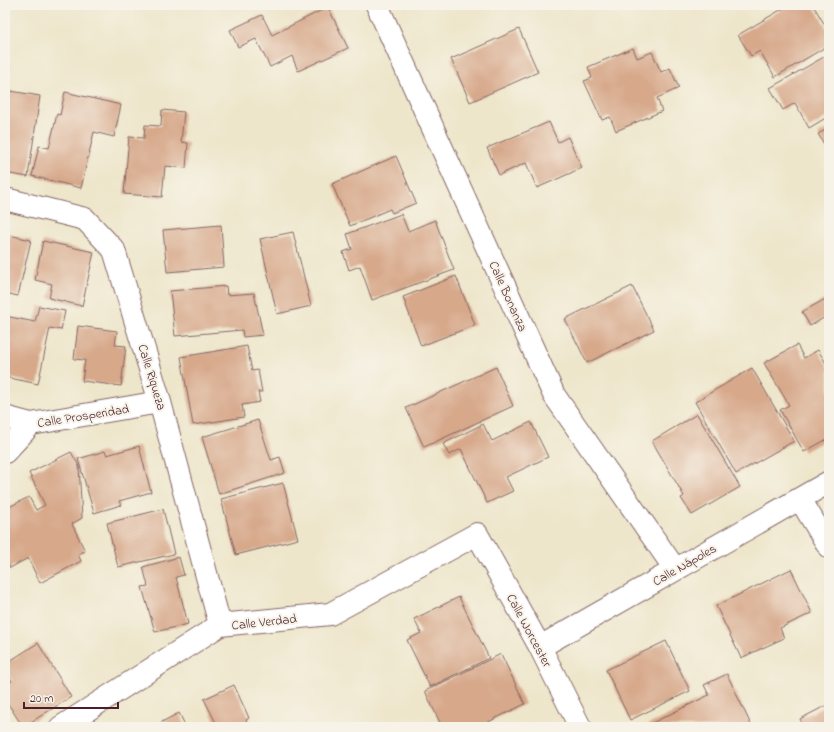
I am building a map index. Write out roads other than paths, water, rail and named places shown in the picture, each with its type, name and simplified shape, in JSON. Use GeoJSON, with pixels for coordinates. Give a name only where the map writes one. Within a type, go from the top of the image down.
{"type":"FeatureCollection","features":[{"type":"Feature","properties":{"kind":"street","name":"Calle Bonanza"},"geometry":{"type":"LineString","coordinates":[[377,5],[554,395],[675,569]]}},
{"type":"Feature","properties":{"kind":"street","name":"Calle Riqueza"},"geometry":{"type":"LineString","coordinates":[[5,199],[85,219],[114,250],[160,402],[220,625]]}},
{"type":"Feature","properties":{"kind":"street","name":"Calle Prosperidad"},"geometry":{"type":"LineString","coordinates":[[5,417],[31,424],[160,402]]}},
{"type":"Feature","properties":{"kind":"street"},"geometry":{"type":"LineString","coordinates":[[5,452],[31,424]]}},
{"type":"Feature","properties":{"kind":"street","name":"Calle Nápoles"},"geometry":{"type":"LineString","coordinates":[[540,647],[829,482]]}},
{"type":"Feature","properties":{"kind":"street"},"geometry":{"type":"LineString","coordinates":[[800,499],[829,547]]}},
{"type":"Feature","properties":{"kind":"street","name":"Calle Verdad"},"geometry":{"type":"LineString","coordinates":[[61,727],[220,625],[330,614],[477,534]]}},
{"type":"Feature","properties":{"kind":"street","name":"Calle Worcester"},"geometry":{"type":"LineString","coordinates":[[477,534],[540,647],[580,727]]}}]}
